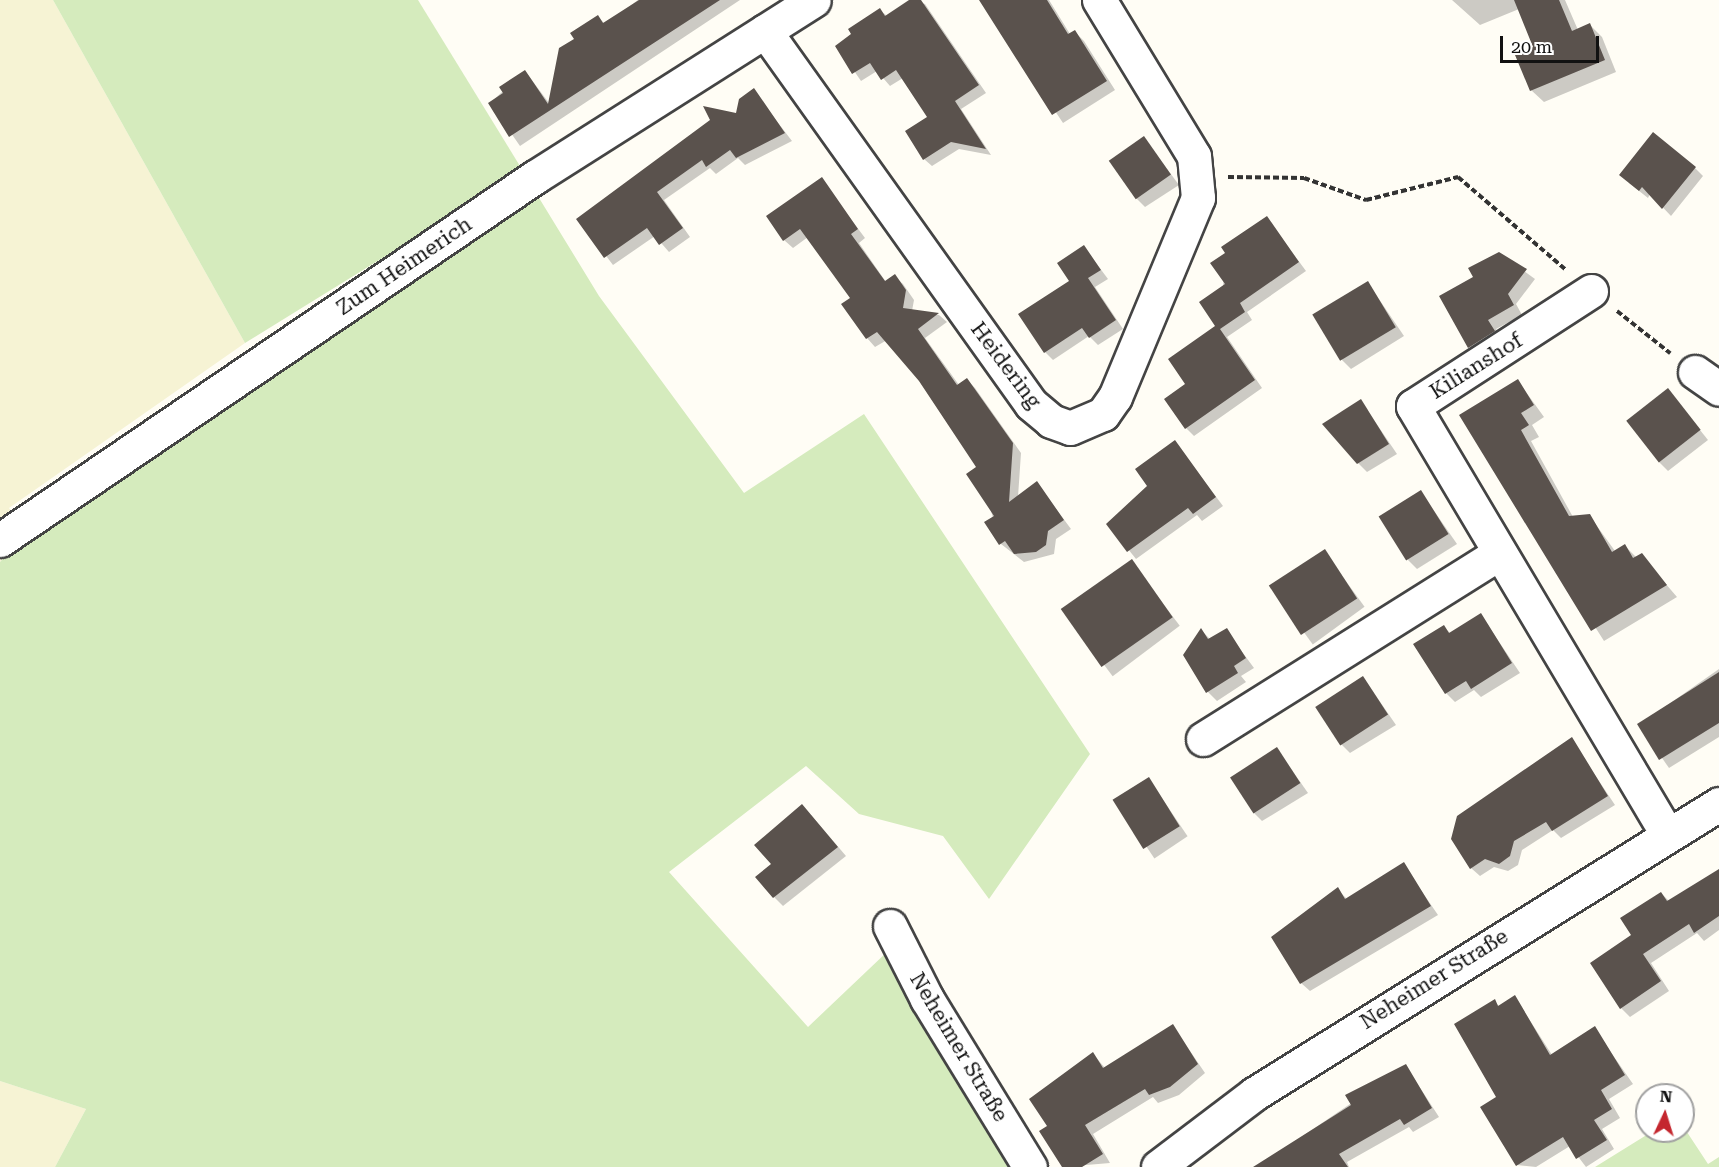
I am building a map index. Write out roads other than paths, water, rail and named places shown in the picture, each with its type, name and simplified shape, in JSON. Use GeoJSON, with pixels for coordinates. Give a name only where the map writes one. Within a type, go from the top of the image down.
{"type":"FeatureCollection","features":[{"type":"Feature","properties":{"kind":"street","name":"Zum Heimerich"},"geometry":{"type":"LineString","coordinates":[[0,540],[536,177],[814,0]]}},
{"type":"Feature","properties":{"kind":"street","name":"Heidering"},"geometry":{"type":"LineString","coordinates":[[765,32],[1031,404],[1051,422],[1070,428],[1103,414],[1115,397],[1198,198],[1199,177],[1194,156],[1099,0]]}},
{"type":"Feature","properties":{"kind":"street","name":"Kilianshof"},"geometry":{"type":"LineString","coordinates":[[1592,291],[1413,406],[1668,834]]}},
{"type":"Feature","properties":{"kind":"street"},"geometry":{"type":"LineString","coordinates":[[1203,740],[1500,553]]}},
{"type":"Feature","properties":{"kind":"street","name":"Neheimer Straße"},"geometry":{"type":"LineString","coordinates":[[1158,1167],[1254,1094],[1719,804]]}},
{"type":"Feature","properties":{"kind":"street","name":"Neheimer Straße"},"geometry":{"type":"LineString","coordinates":[[890,926],[927,999],[1030,1167]]}}]}
